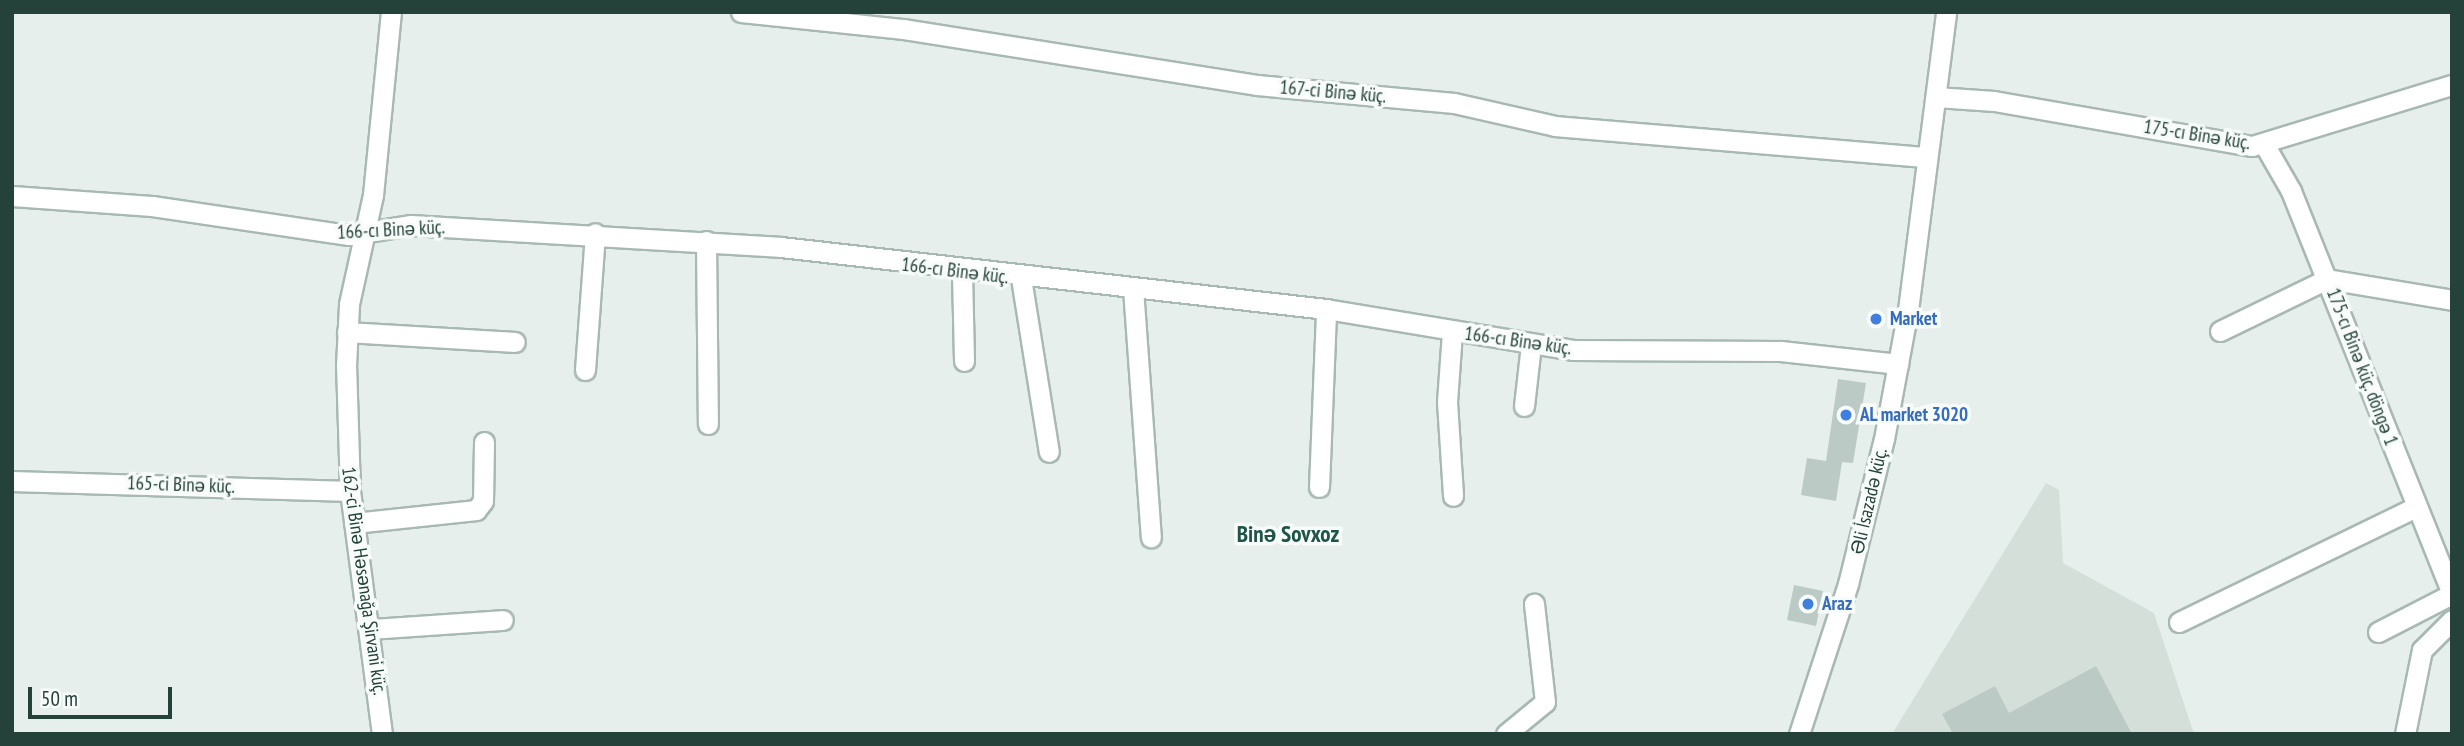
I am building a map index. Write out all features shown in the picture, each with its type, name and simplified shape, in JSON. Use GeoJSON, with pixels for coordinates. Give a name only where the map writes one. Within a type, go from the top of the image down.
{"type":"FeatureCollection","features":[{"type":"Feature","properties":{"kind":"street","name":"162-ci Binə Həsənağa Şirvani küç."},"geometry":{"type":"LineString","coordinates":[[382,734],[371,629],[350,491],[347,332],[364,234],[391,12]]}},
{"type":"Feature","properties":{"kind":"street","name":"167-ci Binə küç."},"geometry":{"type":"LineString","coordinates":[[741,12],[822,16],[1257,85],[1454,103],[1555,126],[1927,157]]}},
{"type":"Feature","properties":{"kind":"street","name":"Əli İsazadə küç."},"geometry":{"type":"LineString","coordinates":[[1799,734],[1858,548],[1898,364],[1946,12]]}},
{"type":"Feature","properties":{"kind":"street","name":"175-cı Binə küç."},"geometry":{"type":"LineString","coordinates":[[1936,97],[1994,101],[2236,145],[2264,144],[2310,125],[2452,85]]}},
{"type":"Feature","properties":{"kind":"street","name":"175-cı Binə küç. döngə 1"},"geometry":{"type":"LineString","coordinates":[[2264,144],[2327,279],[2452,594]]}},
{"type":"Feature","properties":{"kind":"street","name":"166-cı Binə küç."},"geometry":{"type":"LineString","coordinates":[[12,196],[364,234],[411,225],[595,233],[706,242],[962,272],[1326,309],[1531,345],[1627,354],[1793,352],[1898,364]]}},
{"type":"Feature","properties":{"kind":"street"},"geometry":{"type":"LineString","coordinates":[[585,370],[595,233]]}},
{"type":"Feature","properties":{"kind":"street"},"geometry":{"type":"LineString","coordinates":[[706,242],[708,424]]}},
{"type":"Feature","properties":{"kind":"street"},"geometry":{"type":"LineString","coordinates":[[962,272],[964,361]]}},
{"type":"Feature","properties":{"kind":"street"},"geometry":{"type":"LineString","coordinates":[[1021,278],[1049,452]]}},
{"type":"Feature","properties":{"kind":"street"},"geometry":{"type":"LineString","coordinates":[[2220,331],[2327,279],[2452,300]]}},
{"type":"Feature","properties":{"kind":"street"},"geometry":{"type":"LineString","coordinates":[[1133,288],[1151,537]]}},
{"type":"Feature","properties":{"kind":"street"},"geometry":{"type":"LineString","coordinates":[[1319,487],[1326,309]]}},
{"type":"Feature","properties":{"kind":"street"},"geometry":{"type":"LineString","coordinates":[[347,332],[515,342]]}},
{"type":"Feature","properties":{"kind":"street"},"geometry":{"type":"LineString","coordinates":[[1452,332],[1447,402],[1453,496]]}},
{"type":"Feature","properties":{"kind":"street"},"geometry":{"type":"LineString","coordinates":[[1524,406],[1531,345]]}},
{"type":"Feature","properties":{"kind":"street"},"geometry":{"type":"LineString","coordinates":[[354,523],[476,510],[483,501],[484,442]]}},
{"type":"Feature","properties":{"kind":"street","name":"165-ci Binə küç."},"geometry":{"type":"LineString","coordinates":[[12,481],[350,491]]}},
{"type":"Feature","properties":{"kind":"street"},"geometry":{"type":"LineString","coordinates":[[2179,622],[2416,507]]}},
{"type":"Feature","properties":{"kind":"street"},"geometry":{"type":"LineString","coordinates":[[2378,632],[2452,594]]}},
{"type":"Feature","properties":{"kind":"street"},"geometry":{"type":"LineString","coordinates":[[1506,734],[1545,702],[1534,604]]}},
{"type":"Feature","properties":{"kind":"street"},"geometry":{"type":"LineString","coordinates":[[371,629],[503,620]]}},
{"type":"Feature","properties":{"kind":"street"},"geometry":{"type":"LineString","coordinates":[[2405,734],[2422,650],[2452,620]]}},
{"type":"Feature","properties":{"kind":"shaded area"},"geometry":{"type":"Polygon","coordinates":[[[2046,483],[2059,490],[2063,563],[2154,613],[2194,734],[1892,734],[2046,483]]]}},
{"type":"Feature","properties":{"kind":"building"},"geometry":{"type":"Polygon","coordinates":[[[1838,379],[1866,383],[1853,463],[1842,462],[1836,501],[1801,495],[1807,458],[1826,461],[1838,379]]]}},
{"type":"Feature","properties":{"kind":"building"},"geometry":{"type":"Polygon","coordinates":[[[1794,585],[1823,591],[1816,626],[1787,620],[1794,585]]]}},
{"type":"Feature","properties":{"kind":"building"},"geometry":{"type":"Polygon","coordinates":[[[2096,666],[2132,734],[1953,734],[1942,714],[1995,686],[2009,713],[2096,666]]]}},
{"type":"Feature","properties":{"kind":"place","name":"Market"},"geometry":{"type":"Point","coordinates":[1876,319]}},
{"type":"Feature","properties":{"kind":"place","name":"AL market 3020"},"geometry":{"type":"Point","coordinates":[1846,415]}},
{"type":"Feature","properties":{"kind":"place","name":"Araz"},"geometry":{"type":"Point","coordinates":[1808,604]}},
{"type":"Feature","properties":{"kind":"district","name":"Binə Sovxoz"},"geometry":{"type":"Point","coordinates":[1288,534]}}]}
